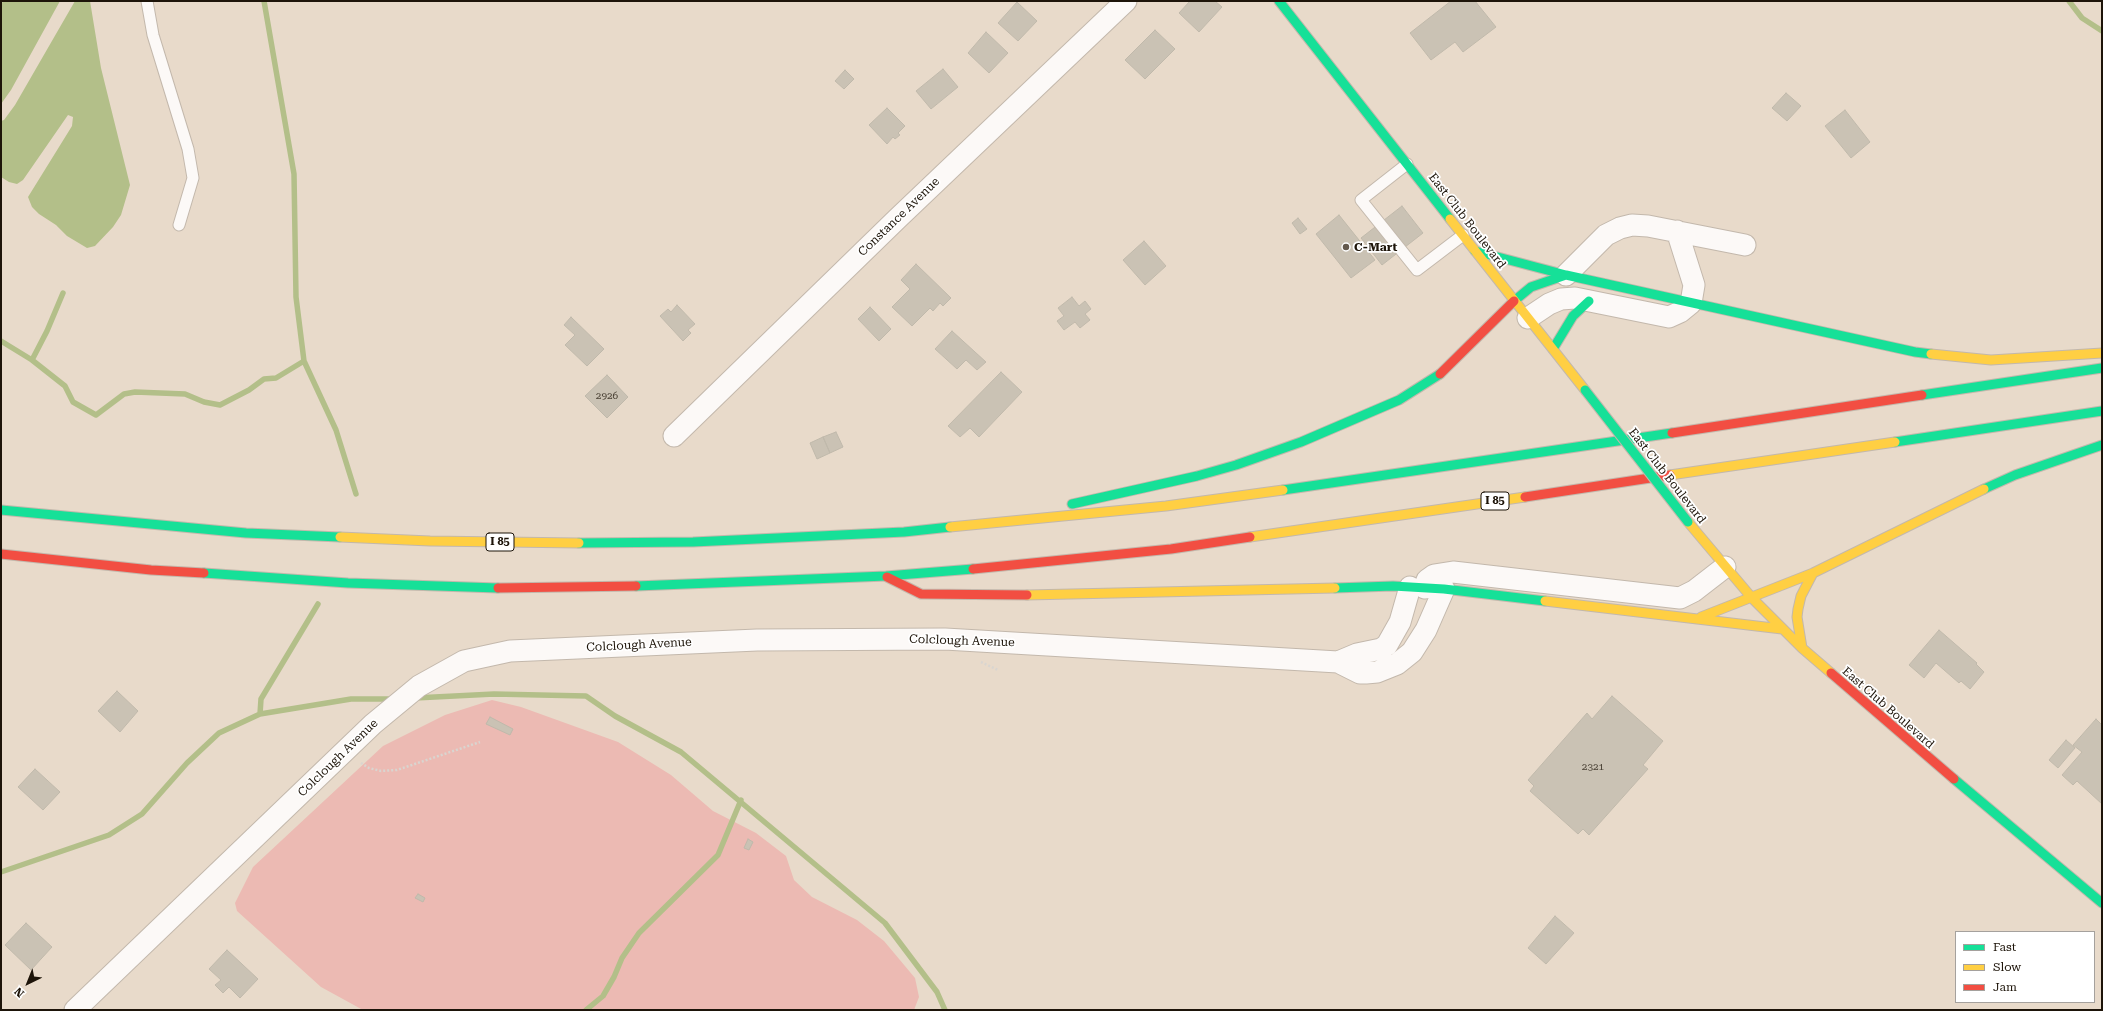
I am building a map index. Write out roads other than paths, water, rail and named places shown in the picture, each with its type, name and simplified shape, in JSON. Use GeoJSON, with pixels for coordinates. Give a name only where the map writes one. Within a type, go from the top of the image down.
{"type":"FeatureCollection","features":[{"type":"Feature","properties":{"kind":"main road","name":"East Club Boulevard"},"geometry":{"type":"LineString","coordinates":[[1279,1],[1688,522],[1724,567],[1752,598],[1802,648],[1893,728],[2099,894]]}},
{"type":"Feature","properties":{"kind":"main road"},"geometry":{"type":"LineString","coordinates":[[1475,251],[1566,275],[1875,345],[1952,357],[1998,360],[2102,353]]}},
{"type":"Feature","properties":{"kind":"main road"},"geometry":{"type":"LineString","coordinates":[[1000,523],[1236,465],[1301,442],[1363,416],[1399,400],[1442,372],[1514,301],[1531,287],[1544,281],[1566,275]]}},
{"type":"Feature","properties":{"kind":"main road"},"geometry":{"type":"LineString","coordinates":[[1552,349],[1573,316],[1589,301]]}},
{"type":"Feature","properties":{"kind":"main road","name":"I 85"},"geometry":{"type":"LineString","coordinates":[[1,510],[154,526],[261,534],[422,541],[610,544],[746,540],[904,532],[1166,506],[2102,368]]}},
{"type":"Feature","properties":{"kind":"main road","name":"I 85"},"geometry":{"type":"LineString","coordinates":[[1,554],[151,570],[348,583],[446,587],[544,588],[649,586],[886,576],[1010,567],[1171,549],[2102,411]]}},
{"type":"Feature","properties":{"kind":"main road"},"geometry":{"type":"LineString","coordinates":[[1698,618],[1813,573],[1971,494],[2029,470],[2102,445]]}},
{"type":"Feature","properties":{"kind":"main road"},"geometry":{"type":"LineString","coordinates":[[1802,648],[1797,617],[1798,609],[1801,596],[1813,573]]}},
{"type":"Feature","properties":{"kind":"main road"},"geometry":{"type":"LineString","coordinates":[[886,576],[921,594],[1076,595],[1393,586],[1427,588],[1698,618],[1782,629]]}},
{"type":"Feature","properties":{"kind":"street","name":"Constance Avenue"},"geometry":{"type":"LineString","coordinates":[[674,436],[908,208],[1126,1]]}},
{"type":"Feature","properties":{"kind":"street"},"geometry":{"type":"LineString","coordinates":[[1566,275],[1606,235],[1620,228],[1632,225],[1677,231],[1745,245]]}},
{"type":"Feature","properties":{"kind":"street"},"geometry":{"type":"LineString","coordinates":[[1528,318],[1549,304],[1561,299],[1575,298],[1669,317],[1691,303],[1694,285],[1677,231]]}},
{"type":"Feature","properties":{"kind":"street"},"geometry":{"type":"LineString","coordinates":[[1427,588],[1428,580],[1434,575],[1453,572],[1680,598],[1694,591],[1724,567]]}},
{"type":"Feature","properties":{"kind":"street","name":"Colclough Avenue"},"geometry":{"type":"LineString","coordinates":[[1338,662],[1357,654],[1381,649],[1387,645],[1400,622],[1427,588]]}},
{"type":"Feature","properties":{"kind":"street","name":"Colclough Avenue"},"geometry":{"type":"LineString","coordinates":[[75,1010],[395,704],[440,674],[464,662],[510,651],[757,640],[945,639],[1338,662],[1360,673],[1366,673],[1388,669],[1404,660],[1426,630],[1427,588]]}},
{"type":"Feature","properties":{"kind":"lane"},"geometry":{"type":"LineString","coordinates":[[147,1],[158,54],[188,149],[193,178],[179,225]]}},
{"type":"Feature","properties":{"kind":"lane"},"geometry":{"type":"LineString","coordinates":[[1407,164],[1361,200],[1417,270],[1463,235]]}},
{"type":"Feature","properties":{"kind":"waterway"},"geometry":{"type":"LineString","coordinates":[[264,1],[294,174],[296,297],[304,361],[336,430],[356,494]]}},
{"type":"Feature","properties":{"kind":"waterway"},"geometry":{"type":"LineString","coordinates":[[2069,1],[2082,18],[2102,31]]}},
{"type":"Feature","properties":{"kind":"waterway"},"geometry":{"type":"LineString","coordinates":[[32,360],[47,331],[63,293]]}},
{"type":"Feature","properties":{"kind":"waterway"},"geometry":{"type":"LineString","coordinates":[[1,341],[32,360],[65,386],[73,402],[96,415],[124,394],[135,392],[185,394],[204,402],[220,405],[249,390],[264,379],[276,378],[304,361]]}},
{"type":"Feature","properties":{"kind":"waterway"},"geometry":{"type":"LineString","coordinates":[[260,714],[261,699],[318,604]]}},
{"type":"Feature","properties":{"kind":"waterway"},"geometry":{"type":"LineString","coordinates":[[415,698],[494,694],[586,696],[615,716],[681,752],[885,923],[937,992],[945,1010]]}},
{"type":"Feature","properties":{"kind":"waterway"},"geometry":{"type":"LineString","coordinates":[[1,872],[109,835],[142,814],[187,763],[219,733],[260,714],[351,699],[392,699]]}},
{"type":"Feature","properties":{"kind":"waterway"},"geometry":{"type":"LineString","coordinates":[[586,1010],[603,996],[614,977],[622,958],[639,933],[718,855],[741,800]]}},
{"type":"Feature","properties":{"kind":"place","name":"C-Mart"},"geometry":{"type":"Point","coordinates":[1346,247]}}]}
